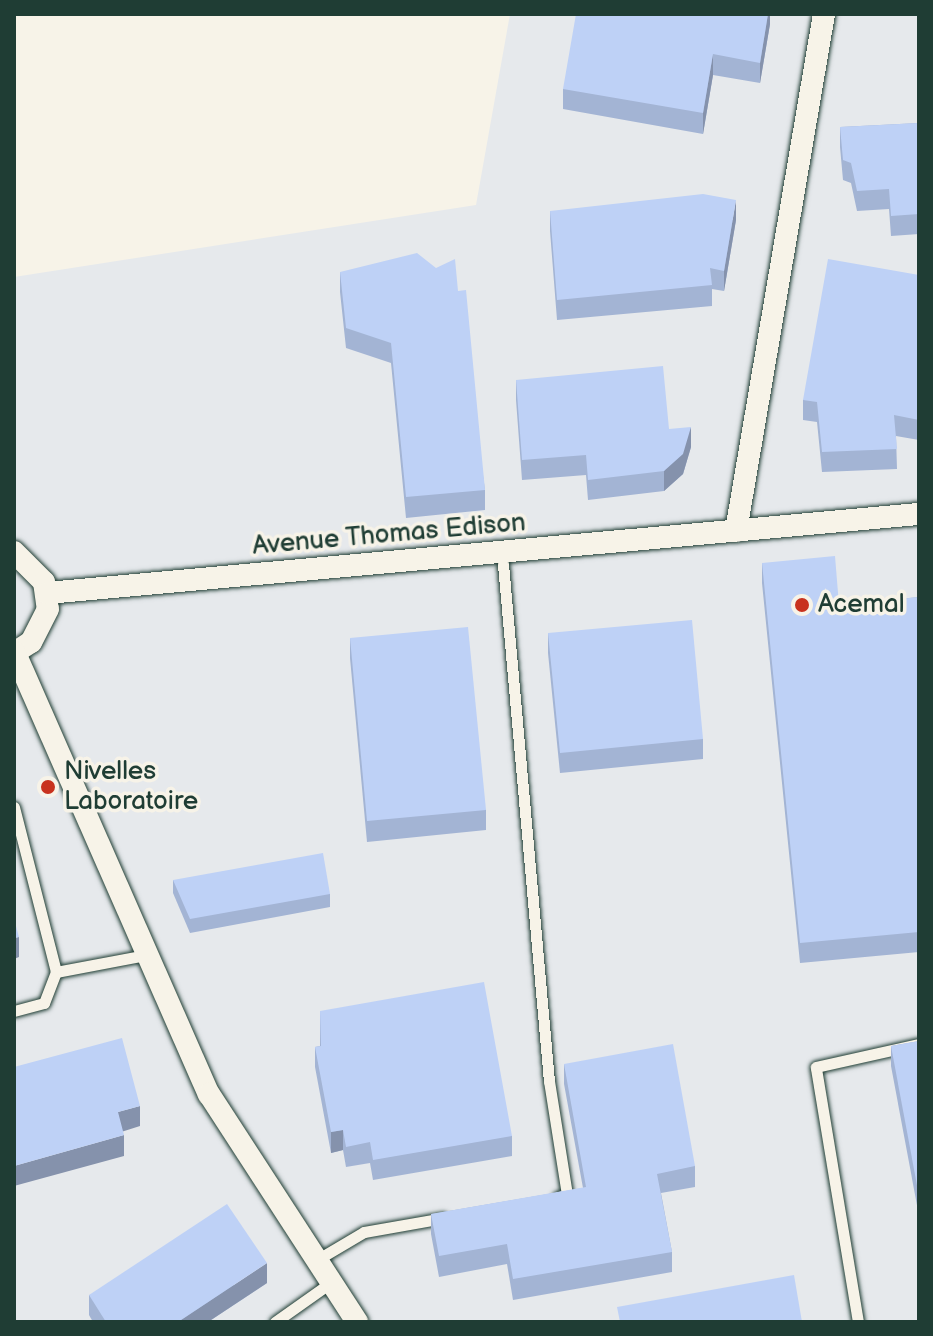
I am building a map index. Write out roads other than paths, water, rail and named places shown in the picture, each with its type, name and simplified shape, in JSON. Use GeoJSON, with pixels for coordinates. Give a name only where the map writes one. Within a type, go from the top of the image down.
{"type":"FeatureCollection","features":[{"type":"Feature","properties":{"kind":"street"},"geometry":{"type":"LineString","coordinates":[[736,531],[824,14]]}},
{"type":"Feature","properties":{"kind":"street","name":"Avenue Thomas Edison"},"geometry":{"type":"LineString","coordinates":[[47,593],[919,514]]}},
{"type":"Feature","properties":{"kind":"street"},"geometry":{"type":"LineString","coordinates":[[14,552],[34,566],[47,593],[42,627],[14,653],[146,955],[209,1094],[320,1258],[357,1322]]}},
{"type":"Feature","properties":{"kind":"lane"},"geometry":{"type":"LineString","coordinates":[[503,564],[549,1081],[567,1195],[536,1201]]}},
{"type":"Feature","properties":{"kind":"lane"},"geometry":{"type":"LineString","coordinates":[[14,807],[56,972],[44,1003],[14,1011]]}},
{"type":"Feature","properties":{"kind":"lane"},"geometry":{"type":"LineString","coordinates":[[56,972],[146,955]]}},
{"type":"Feature","properties":{"kind":"lane"},"geometry":{"type":"LineString","coordinates":[[858,1322],[816,1067],[919,1044]]}},
{"type":"Feature","properties":{"kind":"lane"},"geometry":{"type":"LineString","coordinates":[[320,1258],[364,1232],[458,1215]]}},
{"type":"Feature","properties":{"kind":"lane"},"geometry":{"type":"LineString","coordinates":[[275,1322],[333,1281]]}},
{"type":"Feature","properties":{"kind":"place","name":"Acemal"},"geometry":{"type":"Point","coordinates":[802,605]}},
{"type":"Feature","properties":{"kind":"place","name":"Nivelles Laboratoire"},"geometry":{"type":"Point","coordinates":[48,787]}}]}
